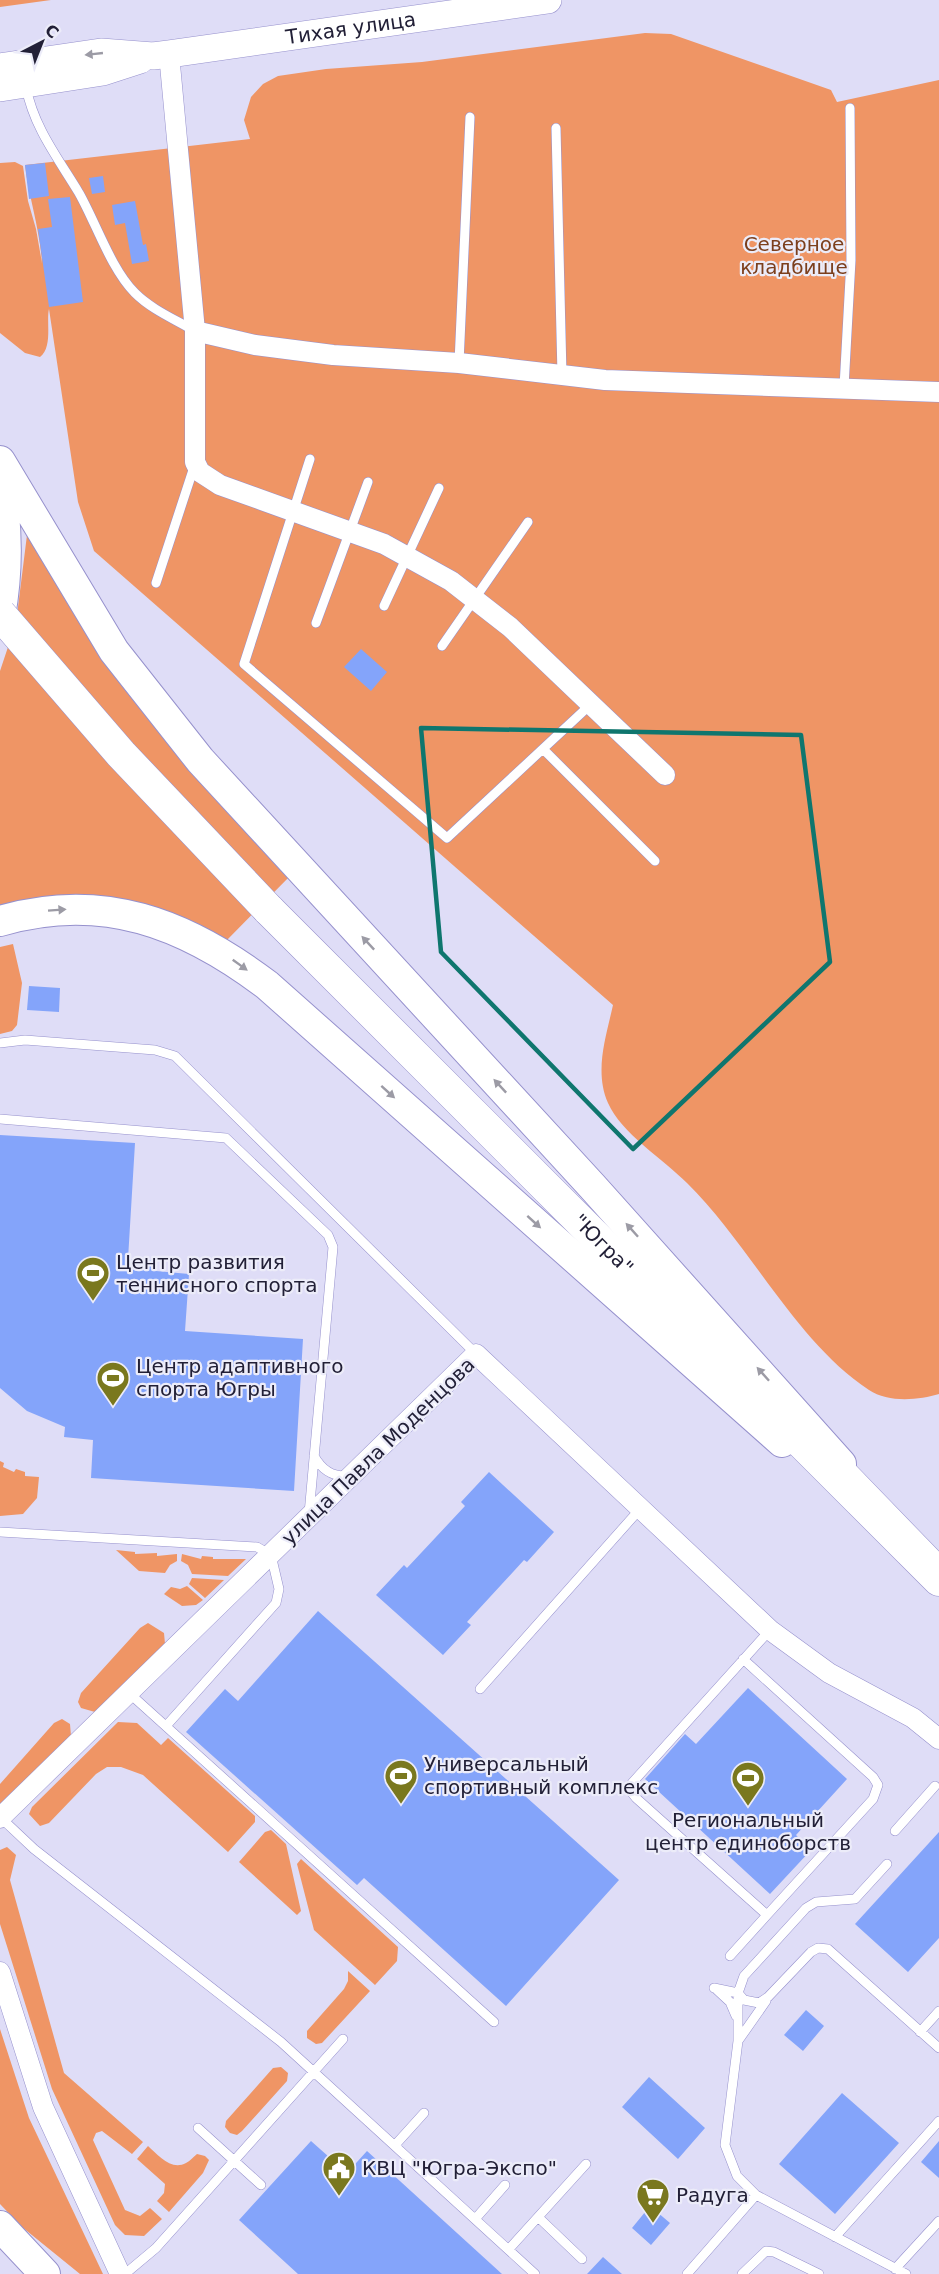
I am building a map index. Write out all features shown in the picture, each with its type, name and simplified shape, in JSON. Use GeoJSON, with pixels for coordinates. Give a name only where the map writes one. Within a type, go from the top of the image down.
{"type":"FeatureCollection","features":[{"type":"Feature","properties":{"kind":"highway","name":"\"Югра\""},"geometry":{"type":"LineString","coordinates":[[0,615],[121,754],[268,909],[939,1580]]}},
{"type":"Feature","properties":{"kind":"main road","name":"Тихая улица"},"geometry":{"type":"LineString","coordinates":[[12,76],[103,72],[161,55],[548,0]]}},
{"type":"Feature","properties":{"kind":"main road"},"geometry":{"type":"LineString","coordinates":[[0,461],[114,651],[200,760],[785,1399],[939,1580]]}},
{"type":"Feature","properties":{"kind":"main road"},"geometry":{"type":"LineString","coordinates":[[0,485],[7,530],[7,557],[0,615]]}},
{"type":"Feature","properties":{"kind":"main road"},"geometry":{"type":"LineString","coordinates":[[0,921],[45,911],[73,909],[133,915],[166,925],[200,940],[235,961],[284,1001],[939,1580]]}},
{"type":"Feature","properties":{"kind":"main road"},"geometry":{"type":"LineString","coordinates":[[0,2226],[43,2274]]}},
{"type":"Feature","properties":{"kind":"main road"},"geometry":{"type":"LineString","coordinates":[[0,2255],[30,2266],[43,2274]]}},
{"type":"Feature","properties":{"kind":"street"},"geometry":{"type":"LineString","coordinates":[[161,55],[195,331],[195,462],[200,472],[209,479],[351,530],[408,555],[474,598],[510,627],[665,775]]}},
{"type":"Feature","properties":{"kind":"street"},"geometry":{"type":"LineString","coordinates":[[195,331],[255,345],[333,355],[459,363],[605,380],[939,392]]}},
{"type":"Feature","properties":{"kind":"street","name":"улица Павла Моденцова"},"geometry":{"type":"LineString","coordinates":[[0,1817],[271,1556],[476,1354],[770,1630],[829,1673],[903,1713],[939,1739]]}},
{"type":"Feature","properties":{"kind":"street"},"geometry":{"type":"LineString","coordinates":[[0,1972],[43,2107],[120,2274]]}},
{"type":"Feature","properties":{"kind":"lane"},"geometry":{"type":"LineString","coordinates":[[12,76],[124,279],[135,293],[155,309],[195,331]]}},
{"type":"Feature","properties":{"kind":"lane"},"geometry":{"type":"LineString","coordinates":[[843,387],[851,260],[850,108]]}},
{"type":"Feature","properties":{"kind":"lane"},"geometry":{"type":"LineString","coordinates":[[459,363],[470,117]]}},
{"type":"Feature","properties":{"kind":"lane"},"geometry":{"type":"LineString","coordinates":[[556,128],[562,375]]}},
{"type":"Feature","properties":{"kind":"lane"},"geometry":{"type":"LineString","coordinates":[[310,459],[244,664],[447,838],[590,705]]}},
{"type":"Feature","properties":{"kind":"lane"},"geometry":{"type":"LineString","coordinates":[[156,583],[195,462]]}},
{"type":"Feature","properties":{"kind":"lane"},"geometry":{"type":"LineString","coordinates":[[316,623],[368,482]]}},
{"type":"Feature","properties":{"kind":"lane"},"geometry":{"type":"LineString","coordinates":[[384,606],[439,488]]}},
{"type":"Feature","properties":{"kind":"lane"},"geometry":{"type":"LineString","coordinates":[[442,646],[528,522]]}},
{"type":"Feature","properties":{"kind":"lane"},"geometry":{"type":"LineString","coordinates":[[543,749],[656,861]]}},
{"type":"Feature","properties":{"kind":"lane"},"geometry":{"type":"LineString","coordinates":[[0,1043],[25,1040],[155,1050],[175,1056],[476,1354]]}},
{"type":"Feature","properties":{"kind":"lane"},"geometry":{"type":"LineString","coordinates":[[0,1119],[226,1138],[328,1235],[333,1247],[309,1518]]}},
{"type":"Feature","properties":{"kind":"lane"},"geometry":{"type":"LineString","coordinates":[[785,1399],[939,1558]]}},
{"type":"Feature","properties":{"kind":"lane"},"geometry":{"type":"LineString","coordinates":[[314,1456],[330,1473],[337,1476],[354,1475]]}},
{"type":"Feature","properties":{"kind":"lane"},"geometry":{"type":"LineString","coordinates":[[480,1689],[640,1509]]}},
{"type":"Feature","properties":{"kind":"lane"},"geometry":{"type":"LineString","coordinates":[[0,1532],[256,1547],[271,1556],[279,1589],[276,1603],[166,1726]]}},
{"type":"Feature","properties":{"kind":"lane"},"geometry":{"type":"LineString","coordinates":[[767,1915],[636,1798],[631,1788],[635,1777],[770,1630]]}},
{"type":"Feature","properties":{"kind":"lane"},"geometry":{"type":"LineString","coordinates":[[730,1956],[873,1799],[878,1785],[873,1777],[743,1659]]}},
{"type":"Feature","properties":{"kind":"lane"},"geometry":{"type":"LineString","coordinates":[[129,1693],[494,2022]]}},
{"type":"Feature","properties":{"kind":"lane"},"geometry":{"type":"LineString","coordinates":[[895,1831],[938,1785]]}},
{"type":"Feature","properties":{"kind":"lane"},"geometry":{"type":"LineString","coordinates":[[0,1817],[34,1849],[315,2071],[535,2274]]}},
{"type":"Feature","properties":{"kind":"lane"},"geometry":{"type":"LineString","coordinates":[[887,1864],[855,1899],[816,1902],[806,1908],[744,1976],[738,1993],[738,2041],[725,2145],[737,2176],[756,2195],[906,2274]]}},
{"type":"Feature","properties":{"kind":"lane"},"geometry":{"type":"LineString","coordinates":[[738,2041],[768,1997],[811,1952],[818,1948],[828,1949],[939,2049]]}},
{"type":"Feature","properties":{"kind":"lane"},"geometry":{"type":"LineString","coordinates":[[738,2023],[730,2002],[714,1988],[738,1993],[752,2003],[768,1997]]}},
{"type":"Feature","properties":{"kind":"lane"},"geometry":{"type":"LineString","coordinates":[[920,2032],[939,2011]]}},
{"type":"Feature","properties":{"kind":"lane"},"geometry":{"type":"LineString","coordinates":[[125,2274],[156,2248],[343,2039]]}},
{"type":"Feature","properties":{"kind":"lane"},"geometry":{"type":"LineString","coordinates":[[396,2144],[424,2113]]}},
{"type":"Feature","properties":{"kind":"lane"},"geometry":{"type":"LineString","coordinates":[[835,2237],[939,2121]]}},
{"type":"Feature","properties":{"kind":"lane"},"geometry":{"type":"LineString","coordinates":[[198,2128],[261,2185]]}},
{"type":"Feature","properties":{"kind":"lane"},"geometry":{"type":"LineString","coordinates":[[509,2248],[586,2164]]}},
{"type":"Feature","properties":{"kind":"lane"},"geometry":{"type":"LineString","coordinates":[[476,2218],[505,2185]]}},
{"type":"Feature","properties":{"kind":"lane"},"geometry":{"type":"LineString","coordinates":[[687,2274],[756,2195]]}},
{"type":"Feature","properties":{"kind":"lane"},"geometry":{"type":"LineString","coordinates":[[538,2217],[582,2259]]}},
{"type":"Feature","properties":{"kind":"lane"},"geometry":{"type":"LineString","coordinates":[[895,2269],[939,2221]]}},
{"type":"Feature","properties":{"kind":"lane"},"geometry":{"type":"LineString","coordinates":[[742,2274],[766,2251],[774,2252],[819,2274]]}},
{"type":"Feature","properties":{"kind":"highlighted area"},"geometry":{"type":"Polygon","coordinates":[[[421,728],[801,735],[830,962],[633,1149],[441,952],[421,728]]]}},
{"type":"Feature","properties":{"kind":"green space"},"geometry":{"type":"Polygon","coordinates":[[[0,0],[51,0],[0,7],[0,0]]]}},
{"type":"Feature","properties":{"kind":"green space","name":"Северное кладбище"},"geometry":{"type":"Polygon","coordinates":[[[645,33],[671,34],[831,90],[837,102],[939,80],[939,1394],[931,1396],[913,1399],[885,1397],[869,1390],[843,1370],[796,1320],[710,1208],[687,1183],[622,1125],[608,1103],[602,1079],[603,1054],[613,1005],[94,551],[78,502],[49,309],[48,341],[40,357],[25,353],[0,333],[0,163],[15,162],[23,166],[28,201],[42,263],[25,165],[250,139],[244,120],[251,97],[263,84],[278,76],[326,69],[422,62],[645,33]]]}},
{"type":"Feature","properties":{"kind":"green space"},"geometry":{"type":"Polygon","coordinates":[[[27,535],[292,874],[227,940],[185,920],[0,910],[0,671],[16,623],[27,535]]]}},
{"type":"Feature","properties":{"kind":"green space"},"geometry":{"type":"Polygon","coordinates":[[[13,944],[22,983],[17,1025],[12,1031],[0,1034],[0,947],[13,944]]]}},
{"type":"Feature","properties":{"kind":"green space"},"geometry":{"type":"Polygon","coordinates":[[[0,1461],[4,1463],[3,1467],[14,1472],[16,1469],[25,1472],[25,1476],[39,1477],[37,1498],[23,1514],[0,1516],[0,1461]]]}},
{"type":"Feature","properties":{"kind":"green space"},"geometry":{"type":"Polygon","coordinates":[[[116,1550],[135,1552],[135,1554],[157,1553],[157,1556],[177,1554],[177,1561],[170,1565],[165,1573],[139,1571],[116,1550]]]}},
{"type":"Feature","properties":{"kind":"green space"},"geometry":{"type":"Polygon","coordinates":[[[182,1554],[201,1559],[202,1556],[213,1557],[213,1559],[246,1559],[228,1576],[192,1574],[188,1565],[181,1561],[182,1554]]]}},
{"type":"Feature","properties":{"kind":"green space"},"geometry":{"type":"Polygon","coordinates":[[[192,1578],[224,1580],[205,1598],[189,1584],[192,1578]]]}},
{"type":"Feature","properties":{"kind":"green space"},"geometry":{"type":"Polygon","coordinates":[[[187,1586],[203,1600],[196,1605],[182,1606],[164,1594],[171,1587],[180,1589],[187,1586]]]}},
{"type":"Feature","properties":{"kind":"green space"},"geometry":{"type":"Polygon","coordinates":[[[148,1623],[164,1633],[165,1644],[95,1712],[81,1708],[78,1702],[81,1693],[140,1628],[148,1623]]]}},
{"type":"Feature","properties":{"kind":"green space"},"geometry":{"type":"Polygon","coordinates":[[[62,1719],[70,1724],[71,1736],[0,1804],[0,1784],[54,1723],[62,1719]]]}},
{"type":"Feature","properties":{"kind":"green space"},"geometry":{"type":"Polygon","coordinates":[[[118,1722],[137,1723],[161,1745],[168,1738],[255,1816],[255,1822],[228,1852],[143,1775],[121,1767],[107,1767],[96,1774],[49,1823],[40,1826],[29,1814],[32,1807],[118,1722]]]}},
{"type":"Feature","properties":{"kind":"green space"},"geometry":{"type":"Polygon","coordinates":[[[271,1830],[286,1844],[301,1911],[297,1915],[239,1862],[265,1832],[271,1830]]]}},
{"type":"Feature","properties":{"kind":"green space"},"geometry":{"type":"Polygon","coordinates":[[[7,1847],[16,1855],[10,1880],[64,2073],[143,2142],[132,2154],[102,2131],[96,2133],[93,2140],[125,2210],[140,2216],[150,2208],[162,2219],[144,2236],[125,2235],[115,2225],[52,2089],[0,1924],[0,1850],[7,1847]]]}},
{"type":"Feature","properties":{"kind":"green space"},"geometry":{"type":"Polygon","coordinates":[[[301,1859],[398,1947],[397,1961],[375,1985],[314,1930],[297,1864],[301,1859]]]}},
{"type":"Feature","properties":{"kind":"green space"},"geometry":{"type":"Polygon","coordinates":[[[348,1971],[370,1991],[322,2043],[316,2044],[307,2038],[307,2031],[344,1989],[348,1981],[348,1971]]]}},
{"type":"Feature","properties":{"kind":"green space"},"geometry":{"type":"Polygon","coordinates":[[[0,2029],[29,2118],[103,2274],[80,2274],[22,2227],[0,2204],[0,2029]]]}},
{"type":"Feature","properties":{"kind":"green space"},"geometry":{"type":"Polygon","coordinates":[[[281,2067],[288,2073],[287,2081],[242,2131],[237,2135],[230,2133],[225,2127],[226,2121],[273,2068],[281,2067]]]}},
{"type":"Feature","properties":{"kind":"green space"},"geometry":{"type":"Polygon","coordinates":[[[148,2146],[170,2164],[186,2163],[197,2154],[209,2160],[203,2173],[169,2212],[157,2201],[164,2193],[165,2184],[137,2159],[148,2146]]]}},
{"type":"Feature","properties":{"kind":"building"},"geometry":{"type":"Polygon","coordinates":[[[45,163],[49,196],[29,199],[25,165],[45,163]]]}},
{"type":"Feature","properties":{"kind":"building"},"geometry":{"type":"Polygon","coordinates":[[[103,176],[105,192],[92,194],[89,178],[103,176]]]}},
{"type":"Feature","properties":{"kind":"building"},"geometry":{"type":"Polygon","coordinates":[[[70,197],[83,302],[49,307],[38,229],[52,227],[48,199],[70,197]]]}},
{"type":"Feature","properties":{"kind":"building"},"geometry":{"type":"Polygon","coordinates":[[[135,201],[143,245],[146,244],[149,261],[132,264],[125,223],[115,225],[112,205],[135,201]]]}},
{"type":"Feature","properties":{"kind":"building"},"geometry":{"type":"Polygon","coordinates":[[[361,649],[387,672],[371,691],[344,667],[361,649]]]}},
{"type":"Feature","properties":{"kind":"building"},"geometry":{"type":"Polygon","coordinates":[[[29,986],[60,988],[59,1012],[27,1010],[29,986]]]}},
{"type":"Feature","properties":{"kind":"building","name":"Центр развития теннисного спорта"},"geometry":{"type":"Polygon","coordinates":[[[0,1135],[135,1143],[128,1259],[157,1261],[156,1271],[189,1274],[185,1331],[303,1339],[294,1491],[91,1478],[93,1440],[64,1437],[65,1427],[27,1411],[0,1388],[0,1135]]]}},
{"type":"Feature","properties":{"kind":"building"},"geometry":{"type":"Polygon","coordinates":[[[489,1472],[554,1532],[527,1562],[524,1560],[467,1622],[471,1625],[443,1655],[376,1595],[404,1565],[407,1568],[465,1506],[461,1502],[489,1472]]]}},
{"type":"Feature","properties":{"kind":"building","name":"Универсальный спортивный комплекс"},"geometry":{"type":"Polygon","coordinates":[[[318,1611],[619,1880],[506,2006],[364,1878],[357,1885],[186,1732],[225,1689],[238,1701],[318,1611]]]}},
{"type":"Feature","properties":{"kind":"building","name":"Региональный центр единоборств"},"geometry":{"type":"Polygon","coordinates":[[[748,1688],[847,1779],[796,1835],[811,1850],[770,1894],[645,1779],[685,1734],[696,1744],[748,1688]]]}},
{"type":"Feature","properties":{"kind":"building"},"geometry":{"type":"Polygon","coordinates":[[[939,1832],[939,1938],[908,1972],[855,1924],[939,1832]]]}},
{"type":"Feature","properties":{"kind":"building"},"geometry":{"type":"Polygon","coordinates":[[[806,2010],[824,2026],[803,2051],[784,2035],[806,2010]]]}},
{"type":"Feature","properties":{"kind":"building"},"geometry":{"type":"Polygon","coordinates":[[[649,2077],[705,2128],[678,2159],[622,2107],[649,2077]]]}},
{"type":"Feature","properties":{"kind":"building"},"geometry":{"type":"Polygon","coordinates":[[[842,2093],[899,2143],[835,2214],[779,2164],[842,2093]]]}},
{"type":"Feature","properties":{"kind":"building","name":"КВЦ \"Югра-Экспо\""},"geometry":{"type":"Polygon","coordinates":[[[311,2141],[347,2173],[367,2151],[502,2274],[298,2274],[239,2220],[311,2141]]]}},
{"type":"Feature","properties":{"kind":"building"},"geometry":{"type":"Polygon","coordinates":[[[939,2141],[939,2178],[921,2162],[939,2141]]]}},
{"type":"Feature","properties":{"kind":"building"},"geometry":{"type":"Polygon","coordinates":[[[650,2206],[670,2223],[651,2245],[632,2228],[650,2206]]]}},
{"type":"Feature","properties":{"kind":"building"},"geometry":{"type":"Polygon","coordinates":[[[603,2257],[622,2274],[587,2274],[603,2257]]]}},
{"type":"Feature","properties":{"kind":"place","name":"Центр развития теннисного спорта"},"geometry":{"type":"Point","coordinates":[93,1302]}},
{"type":"Feature","properties":{"kind":"place","name":"Центр адаптивного спорта Югры"},"geometry":{"type":"Point","coordinates":[113,1407]}},
{"type":"Feature","properties":{"kind":"place","name":"Универсальный спортивный комплекс"},"geometry":{"type":"Point","coordinates":[401,1805]}},
{"type":"Feature","properties":{"kind":"place","name":"Региональный центр единоборств"},"geometry":{"type":"Point","coordinates":[748,1807]}},
{"type":"Feature","properties":{"kind":"place","name":"КВЦ \"Югра-Экспо\""},"geometry":{"type":"Point","coordinates":[339,2197]}},
{"type":"Feature","properties":{"kind":"place","name":"Радуга"},"geometry":{"type":"Point","coordinates":[653,2224]}}]}
